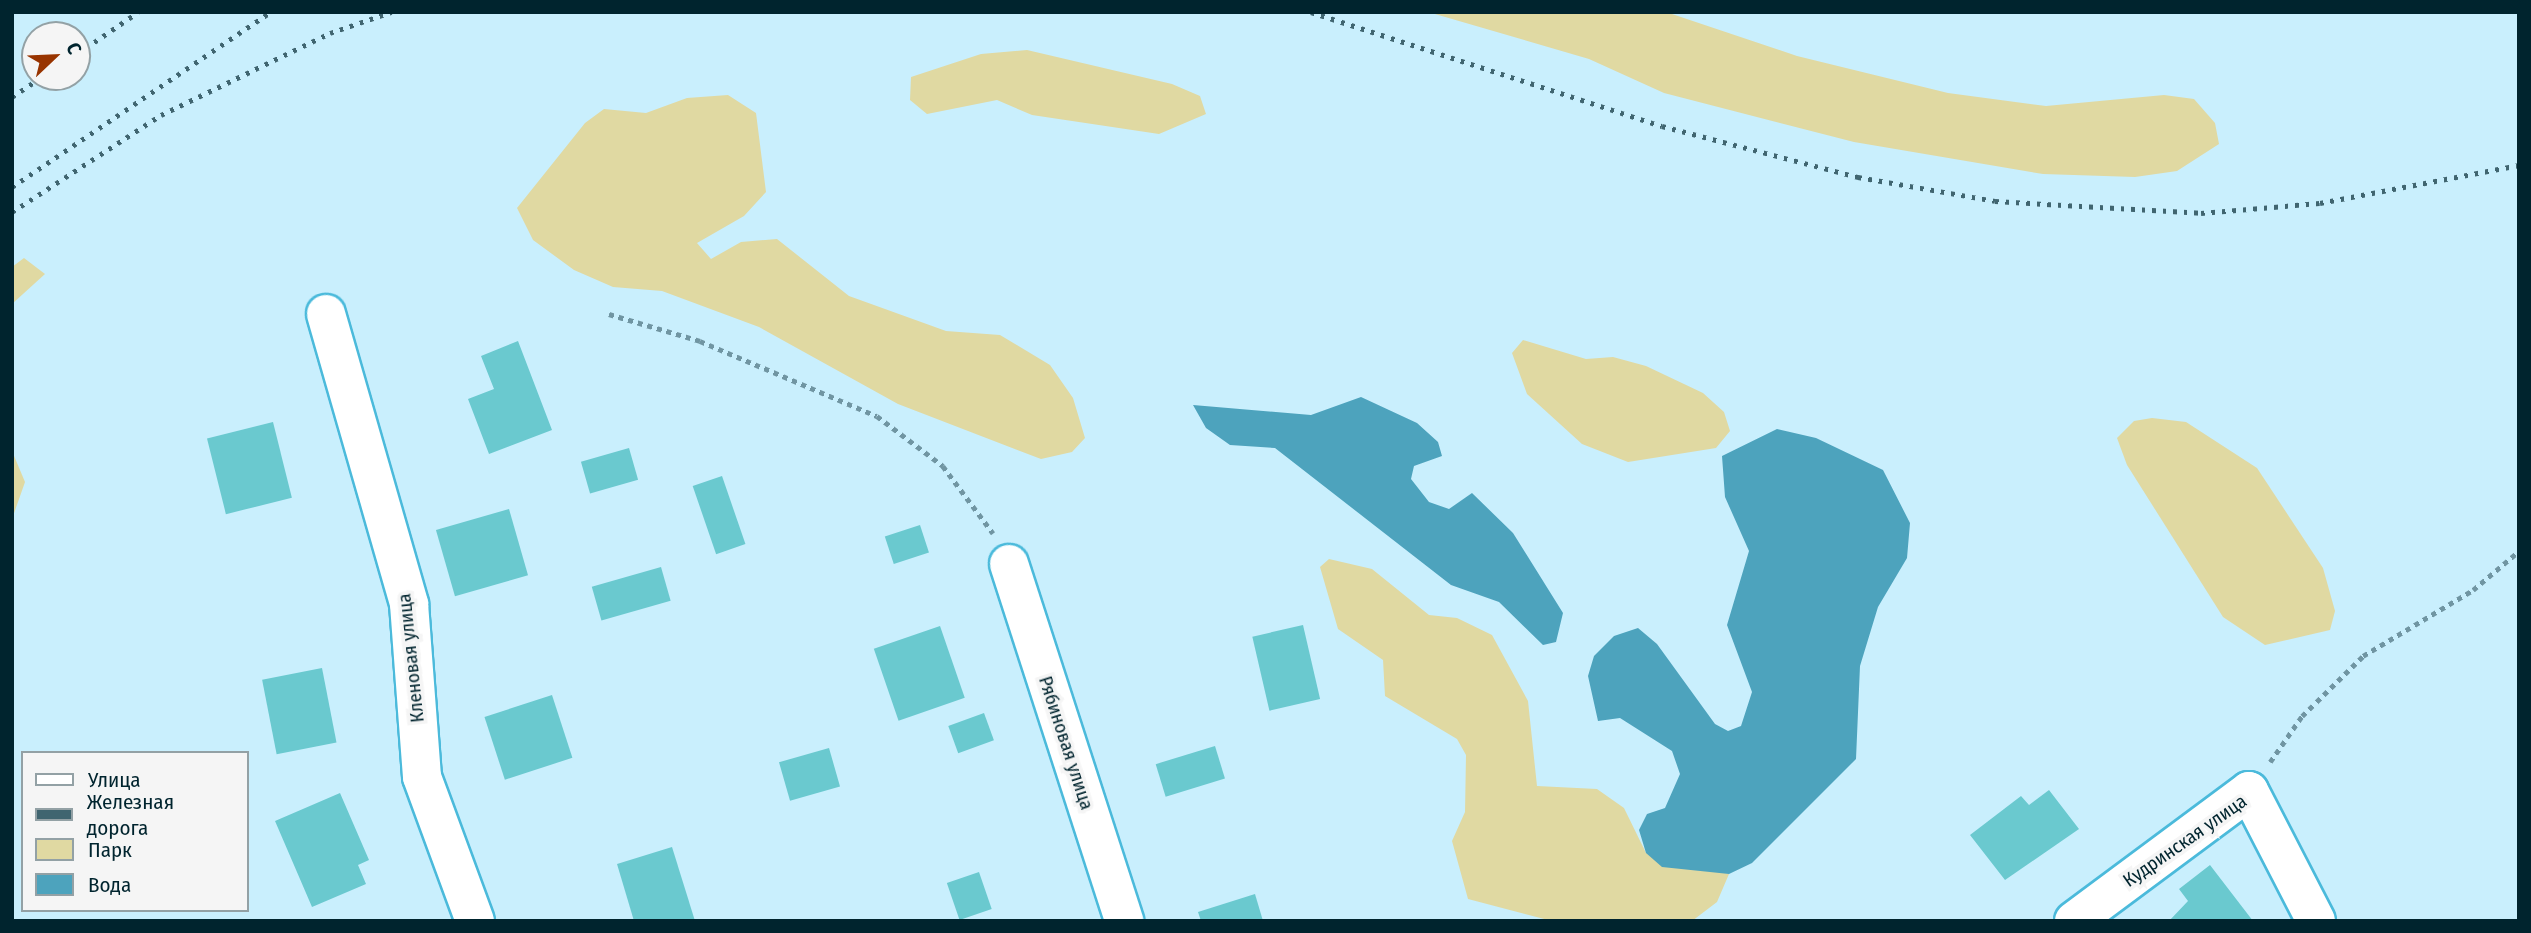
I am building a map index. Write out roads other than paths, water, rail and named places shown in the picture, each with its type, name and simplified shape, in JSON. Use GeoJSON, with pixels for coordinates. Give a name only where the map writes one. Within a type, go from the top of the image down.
{"type":"FeatureCollection","features":[{"type":"Feature","properties":{"kind":"street","name":"Кленовая улица"},"geometry":{"type":"LineString","coordinates":[[326,314],[408,604],[422,777],[475,921]]}},
{"type":"Feature","properties":{"kind":"street","name":"Рябиновая улица"},"geometry":{"type":"LineString","coordinates":[[1009,565],[1124,921]]}},
{"type":"Feature","properties":{"kind":"street","name":"Кудринская улица"},"geometry":{"type":"LineString","coordinates":[[2074,921],[2249,792],[2316,921]]}},
{"type":"Feature","properties":{"kind":"water"},"geometry":{"type":"Polygon","coordinates":[[[1361,397],[1417,423],[1438,442],[1442,456],[1414,466],[1411,479],[1429,502],[1449,509],[1472,493],[1513,533],[1563,613],[1556,642],[1543,645],[1499,602],[1451,585],[1275,448],[1230,445],[1206,428],[1193,405],[1311,415],[1361,397]]]}},
{"type":"Feature","properties":{"kind":"water"},"geometry":{"type":"Polygon","coordinates":[[[1777,429],[1816,438],[1883,470],[1910,523],[1907,558],[1878,607],[1860,666],[1856,759],[1752,863],[1729,874],[1662,867],[1646,853],[1639,830],[1647,814],[1665,808],[1680,774],[1672,751],[1620,718],[1598,721],[1588,676],[1594,656],[1614,636],[1638,628],[1657,644],[1715,724],[1728,731],[1741,726],[1752,692],[1727,625],[1749,551],[1725,497],[1722,456],[1777,429]]]}},
{"type":"Feature","properties":{"kind":"railway"},"geometry":{"type":"LineString","coordinates":[[91,44],[138,12]]}},
{"type":"Feature","properties":{"kind":"railway"},"geometry":{"type":"LineString","coordinates":[[12,187],[270,12]]}},
{"type":"Feature","properties":{"kind":"railway"},"geometry":{"type":"LineString","coordinates":[[12,212],[161,115],[330,33],[391,12]]}},
{"type":"Feature","properties":{"kind":"railway"},"geometry":{"type":"LineString","coordinates":[[1311,12],[1662,126],[1858,177],[1995,201],[2201,213],[2320,203],[2519,165]]}},
{"type":"Feature","properties":{"kind":"railway"},"geometry":{"type":"LineString","coordinates":[[12,97],[21,91]]}}]}
